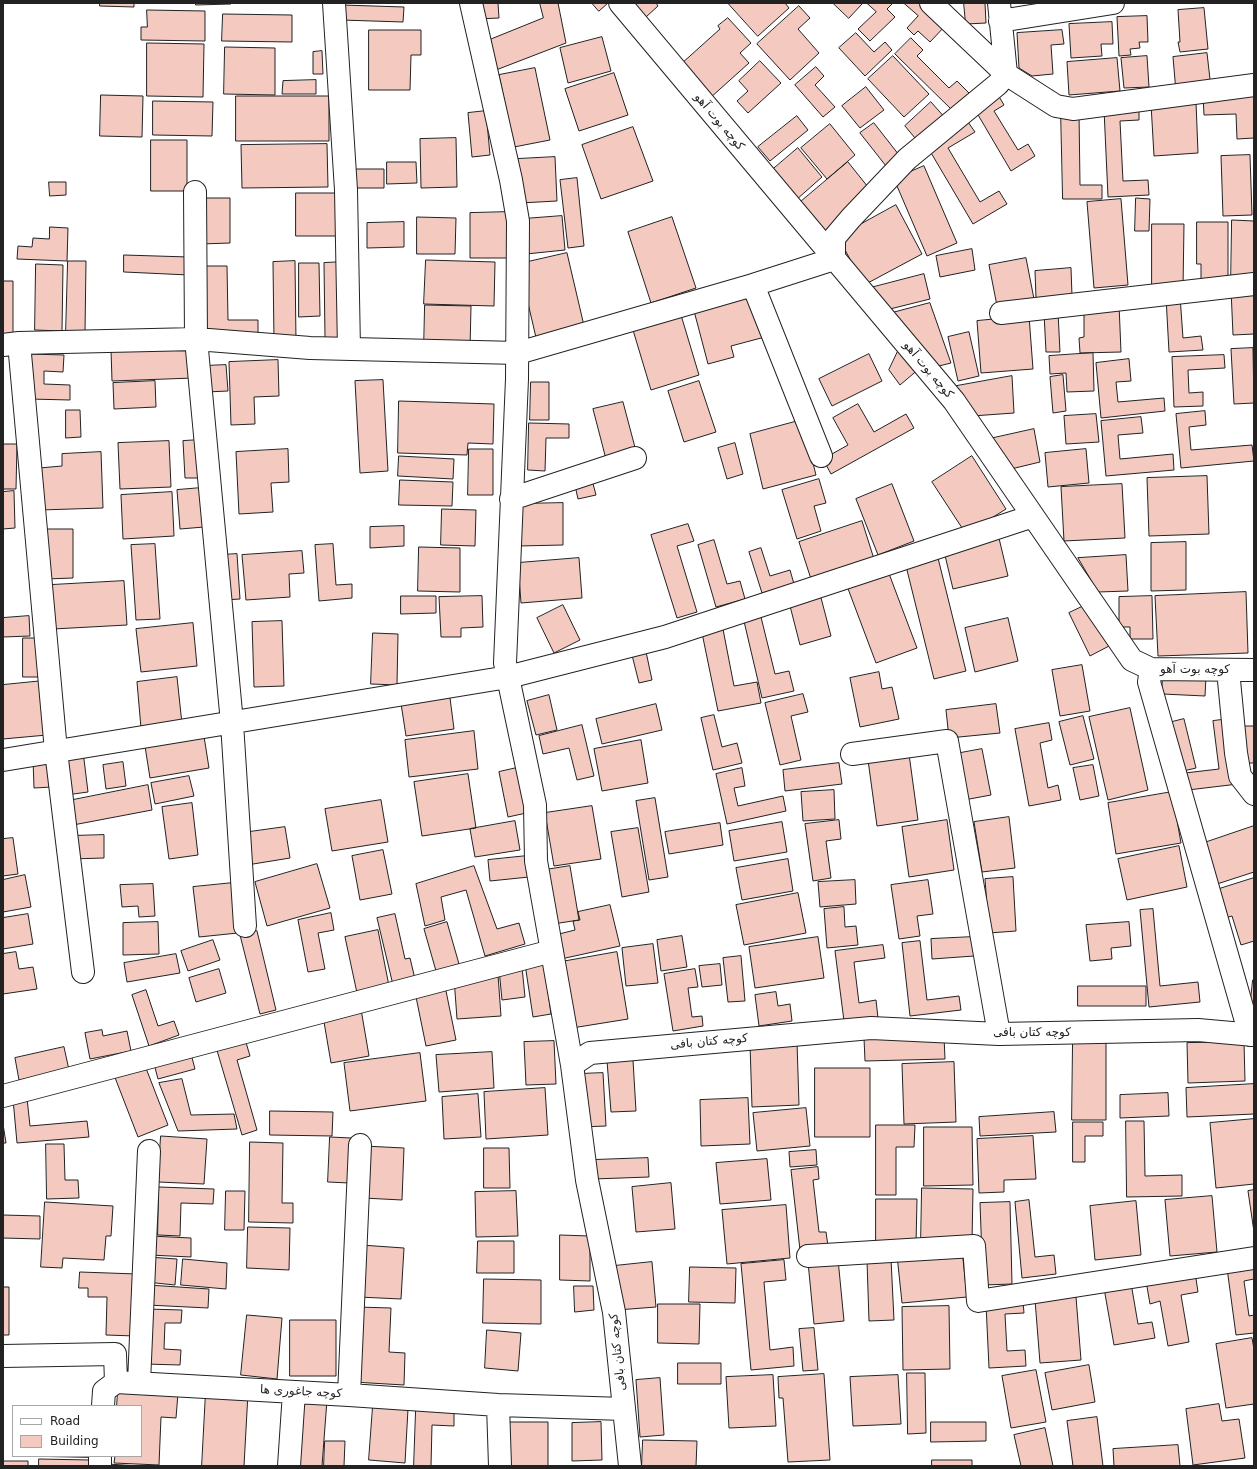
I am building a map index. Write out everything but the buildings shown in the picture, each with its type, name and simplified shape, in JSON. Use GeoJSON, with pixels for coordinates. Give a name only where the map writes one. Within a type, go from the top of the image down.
{"type":"FeatureCollection","features":[{"type":"Feature","properties":{"kind":"street"},"geometry":{"type":"LineString","coordinates":[[334,3],[346,190],[349,349]]}},
{"type":"Feature","properties":{"kind":"street"},"geometry":{"type":"LineString","coordinates":[[471,3],[511,180],[518,221],[518,353],[505,664],[535,805],[536,861],[572,1065]]}},
{"type":"Feature","properties":{"kind":"street","name":"کوچه بوت آهو"},"geometry":{"type":"LineString","coordinates":[[620,3],[954,401],[1132,660],[1152,670],[1254,670]]}},
{"type":"Feature","properties":{"kind":"street"},"geometry":{"type":"LineString","coordinates":[[931,3],[1006,74],[1056,106],[1073,109],[1254,85]]}},
{"type":"Feature","properties":{"kind":"street"},"geometry":{"type":"LineString","coordinates":[[82,972],[11,344],[196,339],[310,348],[518,353],[753,285],[834,259],[834,238],[851,218],[907,159],[998,84],[1006,74],[999,12],[1113,3]]}},
{"type":"Feature","properties":{"kind":"street"},"geometry":{"type":"LineString","coordinates":[[194,192],[196,339],[232,723],[246,926]]}},
{"type":"Feature","properties":{"kind":"street"},"geometry":{"type":"LineString","coordinates":[[1000,313],[1254,284]]}},
{"type":"Feature","properties":{"kind":"street"},"geometry":{"type":"LineString","coordinates":[[753,285],[821,456]]}},
{"type":"Feature","properties":{"kind":"street"},"geometry":{"type":"LineString","coordinates":[[511,499],[635,458]]}},
{"type":"Feature","properties":{"kind":"street"},"geometry":{"type":"LineString","coordinates":[[3,760],[508,677],[665,637],[1032,516]]}},
{"type":"Feature","properties":{"kind":"street"},"geometry":{"type":"LineString","coordinates":[[1152,670],[1149,682],[1252,1035]]}},
{"type":"Feature","properties":{"kind":"street"},"geometry":{"type":"LineString","coordinates":[[1228,670],[1236,753],[1240,776],[1254,794]]}},
{"type":"Feature","properties":{"kind":"street"},"geometry":{"type":"LineString","coordinates":[[852,754],[947,741],[999,1034]]}},
{"type":"Feature","properties":{"kind":"street"},"geometry":{"type":"LineString","coordinates":[[3,1096],[552,951]]}},
{"type":"Feature","properties":{"kind":"street","name":"کوچه کتان بافی"},"geometry":{"type":"LineString","coordinates":[[630,1466],[614,1312],[587,1180],[572,1065],[590,1053],[871,1028],[999,1034],[1198,1030],[1252,1035]]}},
{"type":"Feature","properties":{"kind":"street"},"geometry":{"type":"LineString","coordinates":[[349,1395],[360,1145]]}},
{"type":"Feature","properties":{"kind":"street"},"geometry":{"type":"LineString","coordinates":[[139,1383],[149,1151]]}},
{"type":"Feature","properties":{"kind":"street"},"geometry":{"type":"LineString","coordinates":[[808,1256],[974,1246],[978,1300],[1254,1258]]}},
{"type":"Feature","properties":{"kind":"street"},"geometry":{"type":"LineString","coordinates":[[3,1356],[115,1354],[116,1382],[104,1391],[103,1405]]}},
{"type":"Feature","properties":{"kind":"street","name":"کوچه جاغوری ها"},"geometry":{"type":"LineString","coordinates":[[116,1382],[498,1405],[624,1409]]}},
{"type":"Feature","properties":{"kind":"street"},"geometry":{"type":"LineString","coordinates":[[289,1466],[294,1392]]}},
{"type":"Feature","properties":{"kind":"street"},"geometry":{"type":"LineString","coordinates":[[498,1405],[500,1466]]}}]}
